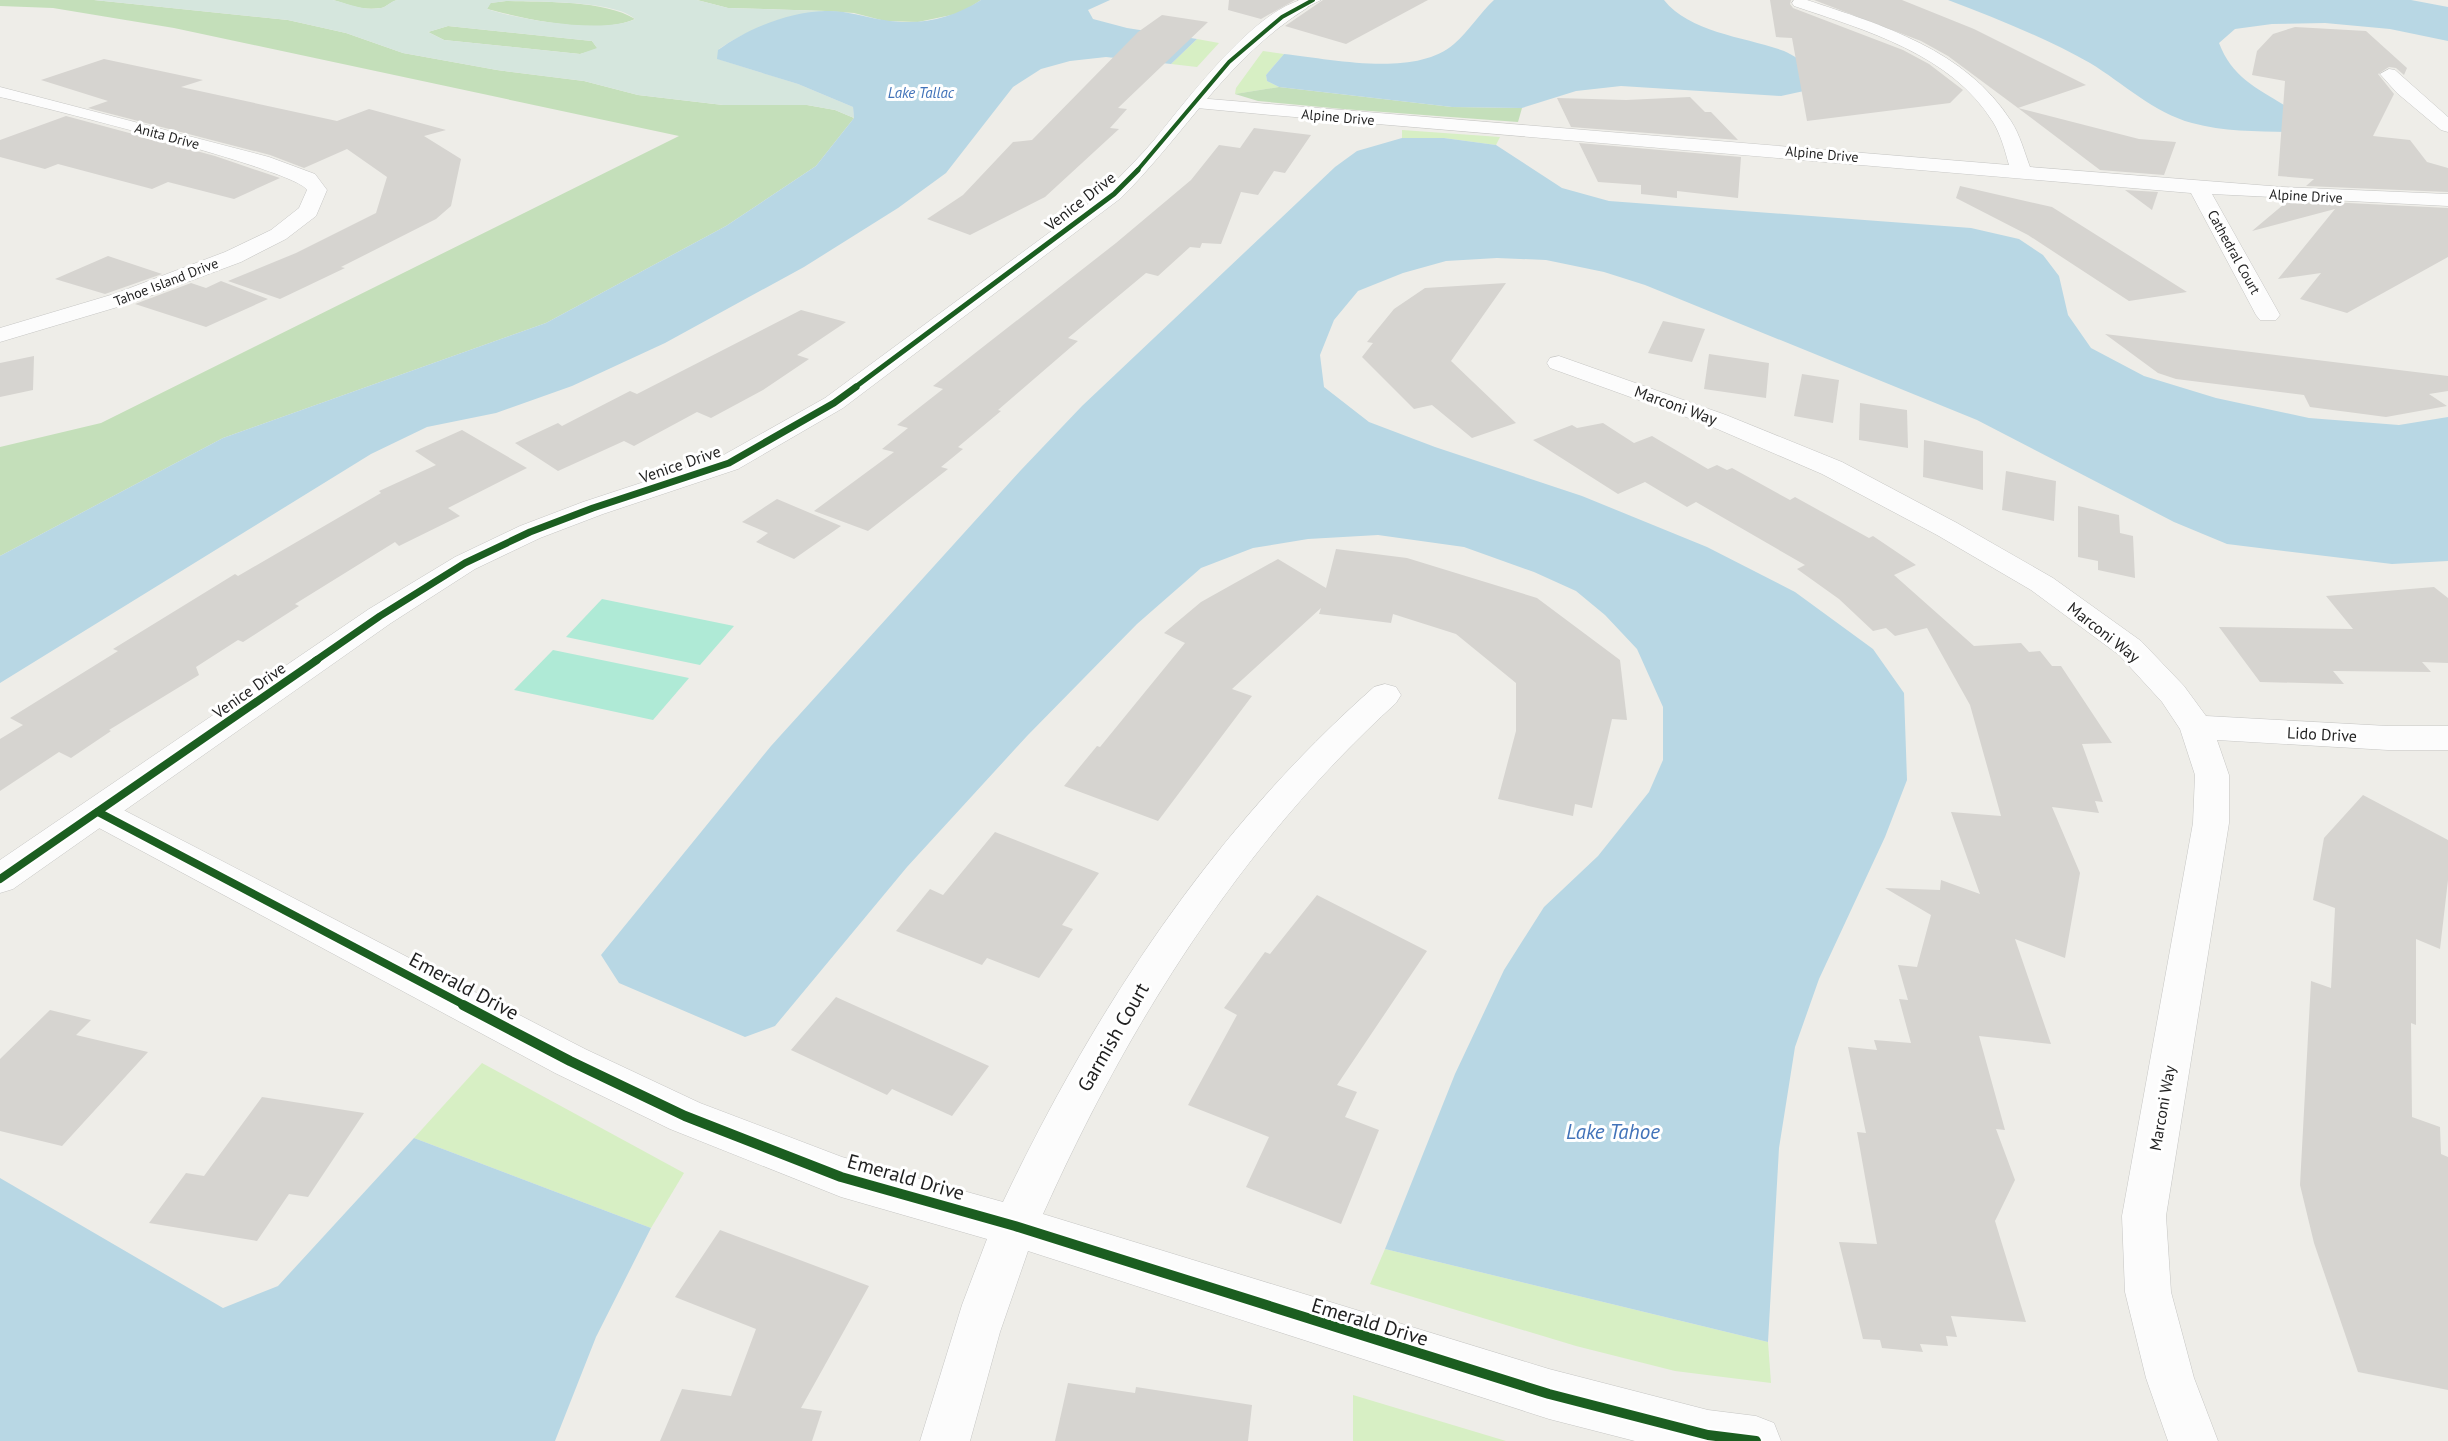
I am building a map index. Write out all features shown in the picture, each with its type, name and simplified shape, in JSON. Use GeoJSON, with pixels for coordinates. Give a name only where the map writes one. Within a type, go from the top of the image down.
{"type":"FeatureCollection","features":[{"type":"Feature","properties":{"kind":"street","name":"Venice Drive"},"geometry":{"type":"LineString","coordinates":[[0,879],[380,616],[465,564],[530,532],[729,462],[834,403],[1114,194],[1134,176],[1197,103],[1218,73],[1254,35],[1298,2]]}},
{"type":"Feature","properties":{"kind":"street"},"geometry":{"type":"LineString","coordinates":[[1800,3],[1895,37],[1926,52],[1956,73],[2001,119],[2021,171]]}},
{"type":"Feature","properties":{"kind":"street"},"geometry":{"type":"LineString","coordinates":[[2389,74],[2403,89],[2448,126]]}},
{"type":"Feature","properties":{"kind":"street","name":"Anita Drive"},"geometry":{"type":"LineString","coordinates":[[0,92],[268,163],[312,181],[317,190],[316,201]]}},
{"type":"Feature","properties":{"kind":"street","name":"Alpine Drive"},"geometry":{"type":"LineString","coordinates":[[1197,103],[1382,121],[1783,150],[2199,189],[2281,195],[2448,200]]}},
{"type":"Feature","properties":{"kind":"street","name":"Cathedral Court"},"geometry":{"type":"LineString","coordinates":[[2199,189],[2268,315]]}},
{"type":"Feature","properties":{"kind":"street","name":"Tahoe Island Drive"},"geometry":{"type":"LineString","coordinates":[[0,335],[123,300],[187,277],[285,230],[306,215],[316,201]]}},
{"type":"Feature","properties":{"kind":"street","name":"Marconi Way"},"geometry":{"type":"LineString","coordinates":[[1559,363],[1717,420],[1832,468],[1947,529],[2042,584],[2130,648],[2173,694],[2196,727],[2212,775],[2211,823],[2144,1216],[2148,1292],[2170,1378],[2193,1441]]}},
{"type":"Feature","properties":{"kind":"street","name":"Garmish Court"},"geometry":{"type":"LineString","coordinates":[[945,1441],[982,1313],[1015,1226],[1098,1058],[1177,931],[1244,843],[1320,755],[1385,695]]}},
{"type":"Feature","properties":{"kind":"street","name":"Lido Drive"},"geometry":{"type":"LineString","coordinates":[[2196,727],[2388,738],[2448,738]]}},
{"type":"Feature","properties":{"kind":"street","name":"Emerald Drive"},"geometry":{"type":"LineString","coordinates":[[98,812],[570,1061],[685,1116],[841,1176],[1015,1226],[1549,1394],[1708,1435],[1756,1441]]}},
{"type":"Feature","properties":{"kind":"green space"},"geometry":{"type":"Polygon","coordinates":[[[0,0],[94,0],[288,20],[346,33],[403,53],[497,70],[584,81],[638,95],[723,105],[807,105],[835,110],[854,118],[816,166],[726,226],[546,323],[223,438],[0,556],[0,447],[101,423],[679,136],[174,28],[53,8],[0,6],[0,0]]]}},
{"type":"Feature","properties":{"kind":"green space"},"geometry":{"type":"Polygon","coordinates":[[[333,0],[398,0],[383,7],[368,9],[333,0]]]}},
{"type":"Feature","properties":{"kind":"green space"},"geometry":{"type":"Polygon","coordinates":[[[697,0],[981,0],[961,13],[918,22],[885,21],[854,13],[728,8],[697,0]]]}},
{"type":"Feature","properties":{"kind":"green space"},"geometry":{"type":"Polygon","coordinates":[[[506,1],[590,5],[607,8],[635,19],[620,24],[583,26],[541,21],[487,9],[490,3],[506,1]]]}},
{"type":"Feature","properties":{"kind":"green space"},"geometry":{"type":"Polygon","coordinates":[[[448,26],[592,41],[598,49],[580,54],[444,40],[428,32],[448,26]]]}},
{"type":"Feature","properties":{"kind":"green space"},"geometry":{"type":"Polygon","coordinates":[[[1197,39],[1219,43],[1197,67],[1171,64],[1197,39]]]}},
{"type":"Feature","properties":{"kind":"green space"},"geometry":{"type":"Polygon","coordinates":[[[1263,51],[1284,54],[1266,75],[1267,81],[1279,87],[1235,94],[1236,88],[1263,51]]]}},
{"type":"Feature","properties":{"kind":"green space"},"geometry":{"type":"Polygon","coordinates":[[[1279,87],[1452,107],[1522,108],[1518,122],[1258,101],[1235,94],[1279,87]]]}},
{"type":"Feature","properties":{"kind":"green space"},"geometry":{"type":"Polygon","coordinates":[[[1402,130],[1500,137],[1496,145],[1444,138],[1402,138],[1402,130]]]}},
{"type":"Feature","properties":{"kind":"green space"},"geometry":{"type":"Polygon","coordinates":[[[602,599],[734,626],[700,665],[566,637],[602,599]]]}},
{"type":"Feature","properties":{"kind":"green space"},"geometry":{"type":"Polygon","coordinates":[[[553,650],[689,678],[653,720],[514,690],[553,650]]]}},
{"type":"Feature","properties":{"kind":"green space"},"geometry":{"type":"Polygon","coordinates":[[[482,1063],[684,1173],[651,1228],[414,1138],[482,1063]]]}},
{"type":"Feature","properties":{"kind":"green space"},"geometry":{"type":"Polygon","coordinates":[[[1385,1249],[1768,1342],[1771,1383],[1675,1371],[1576,1346],[1370,1284],[1385,1249]]]}},
{"type":"Feature","properties":{"kind":"green space"},"geometry":{"type":"Polygon","coordinates":[[[1353,1395],[1506,1441],[1353,1441],[1353,1395]]]}},
{"type":"Feature","properties":{"kind":"shaded area"},"geometry":{"type":"Polygon","coordinates":[[[94,0],[333,0],[374,9],[398,0],[697,0],[728,8],[826,11],[784,19],[743,34],[719,49],[718,59],[798,84],[853,107],[854,118],[835,110],[807,105],[723,105],[638,95],[584,81],[497,70],[403,53],[346,33],[288,20],[94,0]],[[506,1],[491,3],[487,9],[562,24],[603,25],[635,19],[610,8],[593,5],[506,1]],[[448,26],[428,32],[444,40],[580,54],[597,48],[592,41],[448,26]]]}},
{"type":"Feature","properties":{"kind":"water","name":"Lake Tallac"},"geometry":{"type":"Polygon","coordinates":[[[981,0],[1110,0],[1088,10],[1093,19],[1127,28],[1197,39],[1171,64],[1106,57],[1070,61],[1041,69],[1013,87],[946,173],[898,208],[804,267],[665,343],[572,386],[496,413],[427,427],[371,454],[0,683],[0,556],[223,438],[546,323],[726,226],[816,166],[854,118],[853,107],[798,84],[717,59],[718,50],[756,28],[797,14],[833,11],[897,22],[910,22],[946,16],[981,0]]]}},
{"type":"Feature","properties":{"kind":"water"},"geometry":{"type":"Polygon","coordinates":[[[1494,0],[1664,0],[1688,20],[1703,27],[1784,51],[1812,69],[1804,91],[1781,96],[1621,86],[1576,91],[1522,108],[1452,107],[1279,87],[1267,81],[1266,75],[1284,54],[1372,64],[1418,61],[1454,44],[1494,0]]]}},
{"type":"Feature","properties":{"kind":"water"},"geometry":{"type":"Polygon","coordinates":[[[1948,0],[2411,0],[2448,7],[2448,41],[2390,29],[2325,23],[2272,24],[2235,29],[2219,43],[2224,55],[2245,80],[2284,105],[2291,132],[2229,130],[2192,123],[2165,112],[2090,63],[2056,45],[1948,0]]]}},
{"type":"Feature","properties":{"kind":"water","name":"Lake Tahoe"},"geometry":{"type":"Polygon","coordinates":[[[1402,138],[1444,138],[1496,145],[1562,188],[1609,201],[1971,228],[2019,239],[2043,255],[2059,276],[2068,315],[2091,348],[2144,376],[2216,398],[2309,418],[2399,425],[2448,417],[2448,561],[2392,564],[2227,544],[2174,522],[1977,420],[1645,285],[1604,272],[1546,260],[1497,258],[1446,261],[1403,273],[1358,291],[1334,320],[1320,355],[1324,387],[1369,422],[1435,447],[1582,496],[1707,547],[1795,592],[1873,649],[1904,693],[1907,780],[1885,837],[1819,979],[1795,1047],[1779,1148],[1768,1342],[1385,1249],[1455,1074],[1504,970],[1544,907],[1598,856],[1649,792],[1663,760],[1663,707],[1637,649],[1605,615],[1576,591],[1534,572],[1464,547],[1378,535],[1308,539],[1253,548],[1201,568],[1137,624],[1027,736],[907,867],[775,1026],[745,1037],[619,983],[601,955],[771,746],[1021,470],[1082,406],[1335,167],[1357,151],[1402,138]]]}},
{"type":"Feature","properties":{"kind":"water"},"geometry":{"type":"Polygon","coordinates":[[[414,1138],[651,1228],[596,1337],[555,1441],[0,1441],[0,1178],[223,1308],[278,1286],[414,1138]]]}},
{"type":"Feature","properties":{"kind":"building"},"geometry":{"type":"Polygon","coordinates":[[[1229,0],[1295,0],[1261,19],[1228,10],[1229,0]]]}},
{"type":"Feature","properties":{"kind":"building"},"geometry":{"type":"Polygon","coordinates":[[[1323,0],[1428,0],[1346,44],[1285,26],[1323,0]]]}},
{"type":"Feature","properties":{"kind":"building"},"geometry":{"type":"Polygon","coordinates":[[[1770,0],[1791,0],[1790,4],[1793,8],[1903,50],[1929,64],[1963,90],[1950,103],[1807,121],[1792,38],[1776,37],[1770,0]]]}},
{"type":"Feature","properties":{"kind":"building"},"geometry":{"type":"Polygon","coordinates":[[[1814,0],[1902,0],[1974,29],[2086,85],[2018,108],[1948,56],[1921,41],[1814,0]]]}},
{"type":"Feature","properties":{"kind":"building"},"geometry":{"type":"Polygon","coordinates":[[[1162,15],[1208,22],[1118,108],[1127,109],[1110,128],[1119,129],[1045,197],[970,235],[927,219],[963,195],[1013,142],[1032,140],[1138,32],[1162,15]]]}},
{"type":"Feature","properties":{"kind":"building"},"geometry":{"type":"Polygon","coordinates":[[[2295,27],[2366,31],[2407,68],[2404,75],[2396,68],[2389,67],[2378,74],[2394,94],[2373,136],[2410,140],[2427,162],[2448,168],[2448,192],[2306,186],[2314,179],[2278,176],[2285,81],[2252,75],[2257,51],[2273,34],[2295,27]]]}},
{"type":"Feature","properties":{"kind":"building"},"geometry":{"type":"Polygon","coordinates":[[[104,59],[203,80],[181,87],[337,121],[369,109],[446,130],[424,136],[461,159],[451,206],[436,219],[341,267],[345,268],[280,299],[228,281],[296,253],[376,213],[387,177],[347,149],[304,168],[270,155],[88,108],[108,101],[41,80],[104,59]]]}},
{"type":"Feature","properties":{"kind":"building"},"geometry":{"type":"Polygon","coordinates":[[[1690,97],[1705,112],[1711,112],[1738,140],[1571,127],[1557,98],[1626,100],[1690,97]]]}},
{"type":"Feature","properties":{"kind":"building"},"geometry":{"type":"Polygon","coordinates":[[[2018,108],[2139,139],[2176,142],[2164,175],[2100,170],[2018,108]]]}},
{"type":"Feature","properties":{"kind":"building"},"geometry":{"type":"Polygon","coordinates":[[[66,116],[215,156],[280,178],[234,199],[168,182],[152,189],[58,164],[45,169],[0,157],[0,140],[66,116]]]}},
{"type":"Feature","properties":{"kind":"building"},"geometry":{"type":"Polygon","coordinates":[[[1254,128],[1311,135],[1285,173],[1274,171],[1258,195],[1241,192],[1221,244],[1202,243],[1200,248],[1190,247],[1158,276],[1146,273],[1068,338],[1078,341],[958,447],[963,449],[941,467],[948,469],[868,531],[814,511],[894,452],[882,449],[908,428],[897,425],[943,389],[933,386],[1116,243],[1191,180],[1219,145],[1240,148],[1254,128]]]}},
{"type":"Feature","properties":{"kind":"building"},"geometry":{"type":"Polygon","coordinates":[[[1579,143],[1741,157],[1738,198],[1677,191],[1677,198],[1641,194],[1641,185],[1598,182],[1579,143]]]}},
{"type":"Feature","properties":{"kind":"building"},"geometry":{"type":"Polygon","coordinates":[[[1960,186],[2052,207],[2187,292],[2129,301],[2028,235],[1956,198],[1960,186]]]}},
{"type":"Feature","properties":{"kind":"building"},"geometry":{"type":"Polygon","coordinates":[[[2125,190],[2158,192],[2152,210],[2125,190]]]}},
{"type":"Feature","properties":{"kind":"building"},"geometry":{"type":"Polygon","coordinates":[[[2289,200],[2448,208],[2448,257],[2347,313],[2300,299],[2321,273],[2278,279],[2335,209],[2252,231],[2289,200]]]}},
{"type":"Feature","properties":{"kind":"building"},"geometry":{"type":"Polygon","coordinates":[[[108,256],[162,274],[105,294],[55,279],[108,256]]]}},
{"type":"Feature","properties":{"kind":"building"},"geometry":{"type":"Polygon","coordinates":[[[221,281],[268,299],[206,327],[135,304],[191,283],[206,288],[221,281]]]}},
{"type":"Feature","properties":{"kind":"building"},"geometry":{"type":"Polygon","coordinates":[[[1506,283],[1451,361],[1516,423],[1472,438],[1432,405],[1414,409],[1362,357],[1373,343],[1367,342],[1394,309],[1425,288],[1506,283]]]}},
{"type":"Feature","properties":{"kind":"building"},"geometry":{"type":"Polygon","coordinates":[[[801,310],[846,322],[797,355],[809,359],[763,390],[711,418],[697,412],[634,446],[624,441],[558,471],[515,443],[558,423],[562,426],[630,391],[637,394],[801,310]]]}},
{"type":"Feature","properties":{"kind":"building"},"geometry":{"type":"Polygon","coordinates":[[[1663,321],[1705,329],[1692,362],[1648,353],[1663,321]]]}},
{"type":"Feature","properties":{"kind":"building"},"geometry":{"type":"Polygon","coordinates":[[[2105,334],[2448,376],[2448,391],[2429,394],[2447,406],[2386,417],[2310,407],[2304,395],[2176,379],[2158,373],[2105,334]]]}},
{"type":"Feature","properties":{"kind":"building"},"geometry":{"type":"Polygon","coordinates":[[[1709,354],[1769,363],[1766,398],[1704,389],[1709,354]]]}},
{"type":"Feature","properties":{"kind":"building"},"geometry":{"type":"Polygon","coordinates":[[[34,356],[33,390],[0,397],[0,363],[34,356]]]}},
{"type":"Feature","properties":{"kind":"building"},"geometry":{"type":"Polygon","coordinates":[[[1802,374],[1839,380],[1833,423],[1794,416],[1802,374]]]}},
{"type":"Feature","properties":{"kind":"building"},"geometry":{"type":"Polygon","coordinates":[[[1860,403],[1907,410],[1908,448],[1859,440],[1860,403]]]}},
{"type":"Feature","properties":{"kind":"building"},"geometry":{"type":"Polygon","coordinates":[[[1603,423],[1634,443],[1652,436],[1708,469],[1717,465],[1727,470],[1732,468],[1790,500],[1795,497],[1869,538],[1873,536],[1916,565],[1894,575],[1974,646],[2021,643],[2029,652],[2040,651],[2052,666],[2061,666],[2112,743],[2082,744],[2103,802],[2095,801],[2099,813],[2052,807],[2080,873],[2065,958],[2015,939],[2051,1044],[1979,1036],[2005,1130],[1996,1129],[2015,1180],[1995,1221],[2026,1322],[1951,1316],[1957,1337],[1946,1336],[1948,1346],[1920,1344],[1923,1352],[1882,1348],[1880,1340],[1863,1339],[1839,1242],[1877,1244],[1857,1132],[1866,1133],[1848,1047],[1877,1050],[1874,1040],[1911,1043],[1899,999],[1908,1000],[1898,965],[1917,967],[1931,915],[1885,888],[1940,890],[1941,880],[1980,894],[1951,812],[2001,816],[1970,705],[1927,628],[1895,636],[1886,628],[1873,631],[1839,599],[1797,569],[1805,565],[1696,502],[1687,507],[1645,482],[1618,494],[1533,440],[1572,425],[1577,428],[1603,423]]]}},
{"type":"Feature","properties":{"kind":"building"},"geometry":{"type":"Polygon","coordinates":[[[462,430],[527,468],[448,508],[460,516],[399,546],[395,542],[295,604],[299,606],[243,642],[238,640],[196,667],[199,675],[109,730],[111,731],[71,758],[59,752],[0,791],[0,739],[23,725],[10,718],[118,651],[113,649],[235,574],[238,576],[381,493],[379,491],[436,465],[415,451],[462,430]]]}},
{"type":"Feature","properties":{"kind":"building"},"geometry":{"type":"Polygon","coordinates":[[[1924,440],[1983,451],[1983,490],[1923,477],[1924,440]]]}},
{"type":"Feature","properties":{"kind":"building"},"geometry":{"type":"Polygon","coordinates":[[[2006,471],[2056,481],[2054,521],[2002,510],[2006,471]]]}},
{"type":"Feature","properties":{"kind":"building"},"geometry":{"type":"Polygon","coordinates":[[[777,499],[841,526],[794,559],[756,542],[768,533],[742,522],[777,499]]]}},
{"type":"Feature","properties":{"kind":"building"},"geometry":{"type":"Polygon","coordinates":[[[2078,506],[2119,515],[2120,533],[2133,536],[2135,578],[2098,570],[2098,561],[2078,557],[2078,506]]]}},
{"type":"Feature","properties":{"kind":"building"},"geometry":{"type":"Polygon","coordinates":[[[1336,549],[1407,558],[1537,598],[1620,660],[1627,720],[1612,719],[1592,808],[1575,804],[1573,816],[1498,799],[1516,731],[1516,683],[1456,634],[1393,614],[1391,623],[1319,614],[1321,608],[1232,689],[1252,696],[1158,821],[1064,786],[1097,746],[1100,747],[1185,643],[1164,633],[1201,602],[1278,559],[1326,588],[1336,549]]]}},
{"type":"Feature","properties":{"kind":"building"},"geometry":{"type":"Polygon","coordinates":[[[2434,587],[2448,598],[2448,663],[2422,662],[2431,672],[2333,671],[2344,684],[2260,682],[2219,627],[2353,629],[2326,596],[2434,587]]]}},
{"type":"Feature","properties":{"kind":"building"},"geometry":{"type":"Polygon","coordinates":[[[2363,795],[2448,840],[2448,880],[2440,949],[2416,939],[2416,1025],[2411,1023],[2412,1117],[2440,1127],[2441,1154],[2448,1157],[2448,1390],[2358,1372],[2314,1243],[2300,1185],[2311,981],[2331,988],[2335,908],[2313,900],[2324,838],[2363,795]]]}},
{"type":"Feature","properties":{"kind":"building"},"geometry":{"type":"Polygon","coordinates":[[[995,832],[1099,873],[1062,925],[1073,929],[1039,978],[987,958],[982,965],[896,931],[930,889],[943,895],[995,832]]]}},
{"type":"Feature","properties":{"kind":"building"},"geometry":{"type":"Polygon","coordinates":[[[1317,895],[1427,951],[1337,1085],[1357,1092],[1345,1117],[1379,1130],[1341,1224],[1246,1187],[1269,1137],[1188,1105],[1237,1015],[1224,1008],[1265,952],[1270,954],[1317,895]]]}},
{"type":"Feature","properties":{"kind":"building"},"geometry":{"type":"Polygon","coordinates":[[[836,997],[989,1066],[952,1116],[892,1089],[887,1095],[791,1050],[836,997]]]}},
{"type":"Feature","properties":{"kind":"building"},"geometry":{"type":"Polygon","coordinates":[[[50,1010],[91,1020],[76,1035],[148,1052],[62,1146],[0,1131],[0,1059],[50,1010]]]}},
{"type":"Feature","properties":{"kind":"building"},"geometry":{"type":"Polygon","coordinates":[[[262,1097],[364,1113],[308,1197],[289,1194],[257,1241],[149,1223],[186,1173],[204,1176],[262,1097]]]}},
{"type":"Feature","properties":{"kind":"building"},"geometry":{"type":"Polygon","coordinates":[[[720,1230],[869,1286],[801,1408],[822,1411],[812,1441],[660,1441],[682,1389],[731,1396],[756,1329],[675,1297],[720,1230]]]}},
{"type":"Feature","properties":{"kind":"building"},"geometry":{"type":"Polygon","coordinates":[[[1068,1383],[1135,1393],[1136,1387],[1252,1405],[1248,1441],[1055,1441],[1068,1383]]]}},
{"type":"Feature","properties":{"kind":"cycle path"},"geometry":{"type":"LineString","coordinates":[[0,879],[380,616],[465,563],[530,532],[593,508],[729,463],[834,403],[1114,194],[1162,143],[1229,62],[1254,38],[1282,17],[1313,0]]}},
{"type":"Feature","properties":{"kind":"cycle path"},"geometry":{"type":"LineString","coordinates":[[98,812],[570,1061],[685,1116],[841,1177],[1015,1226],[1549,1394],[1708,1435],[1756,1441]]}}]}
